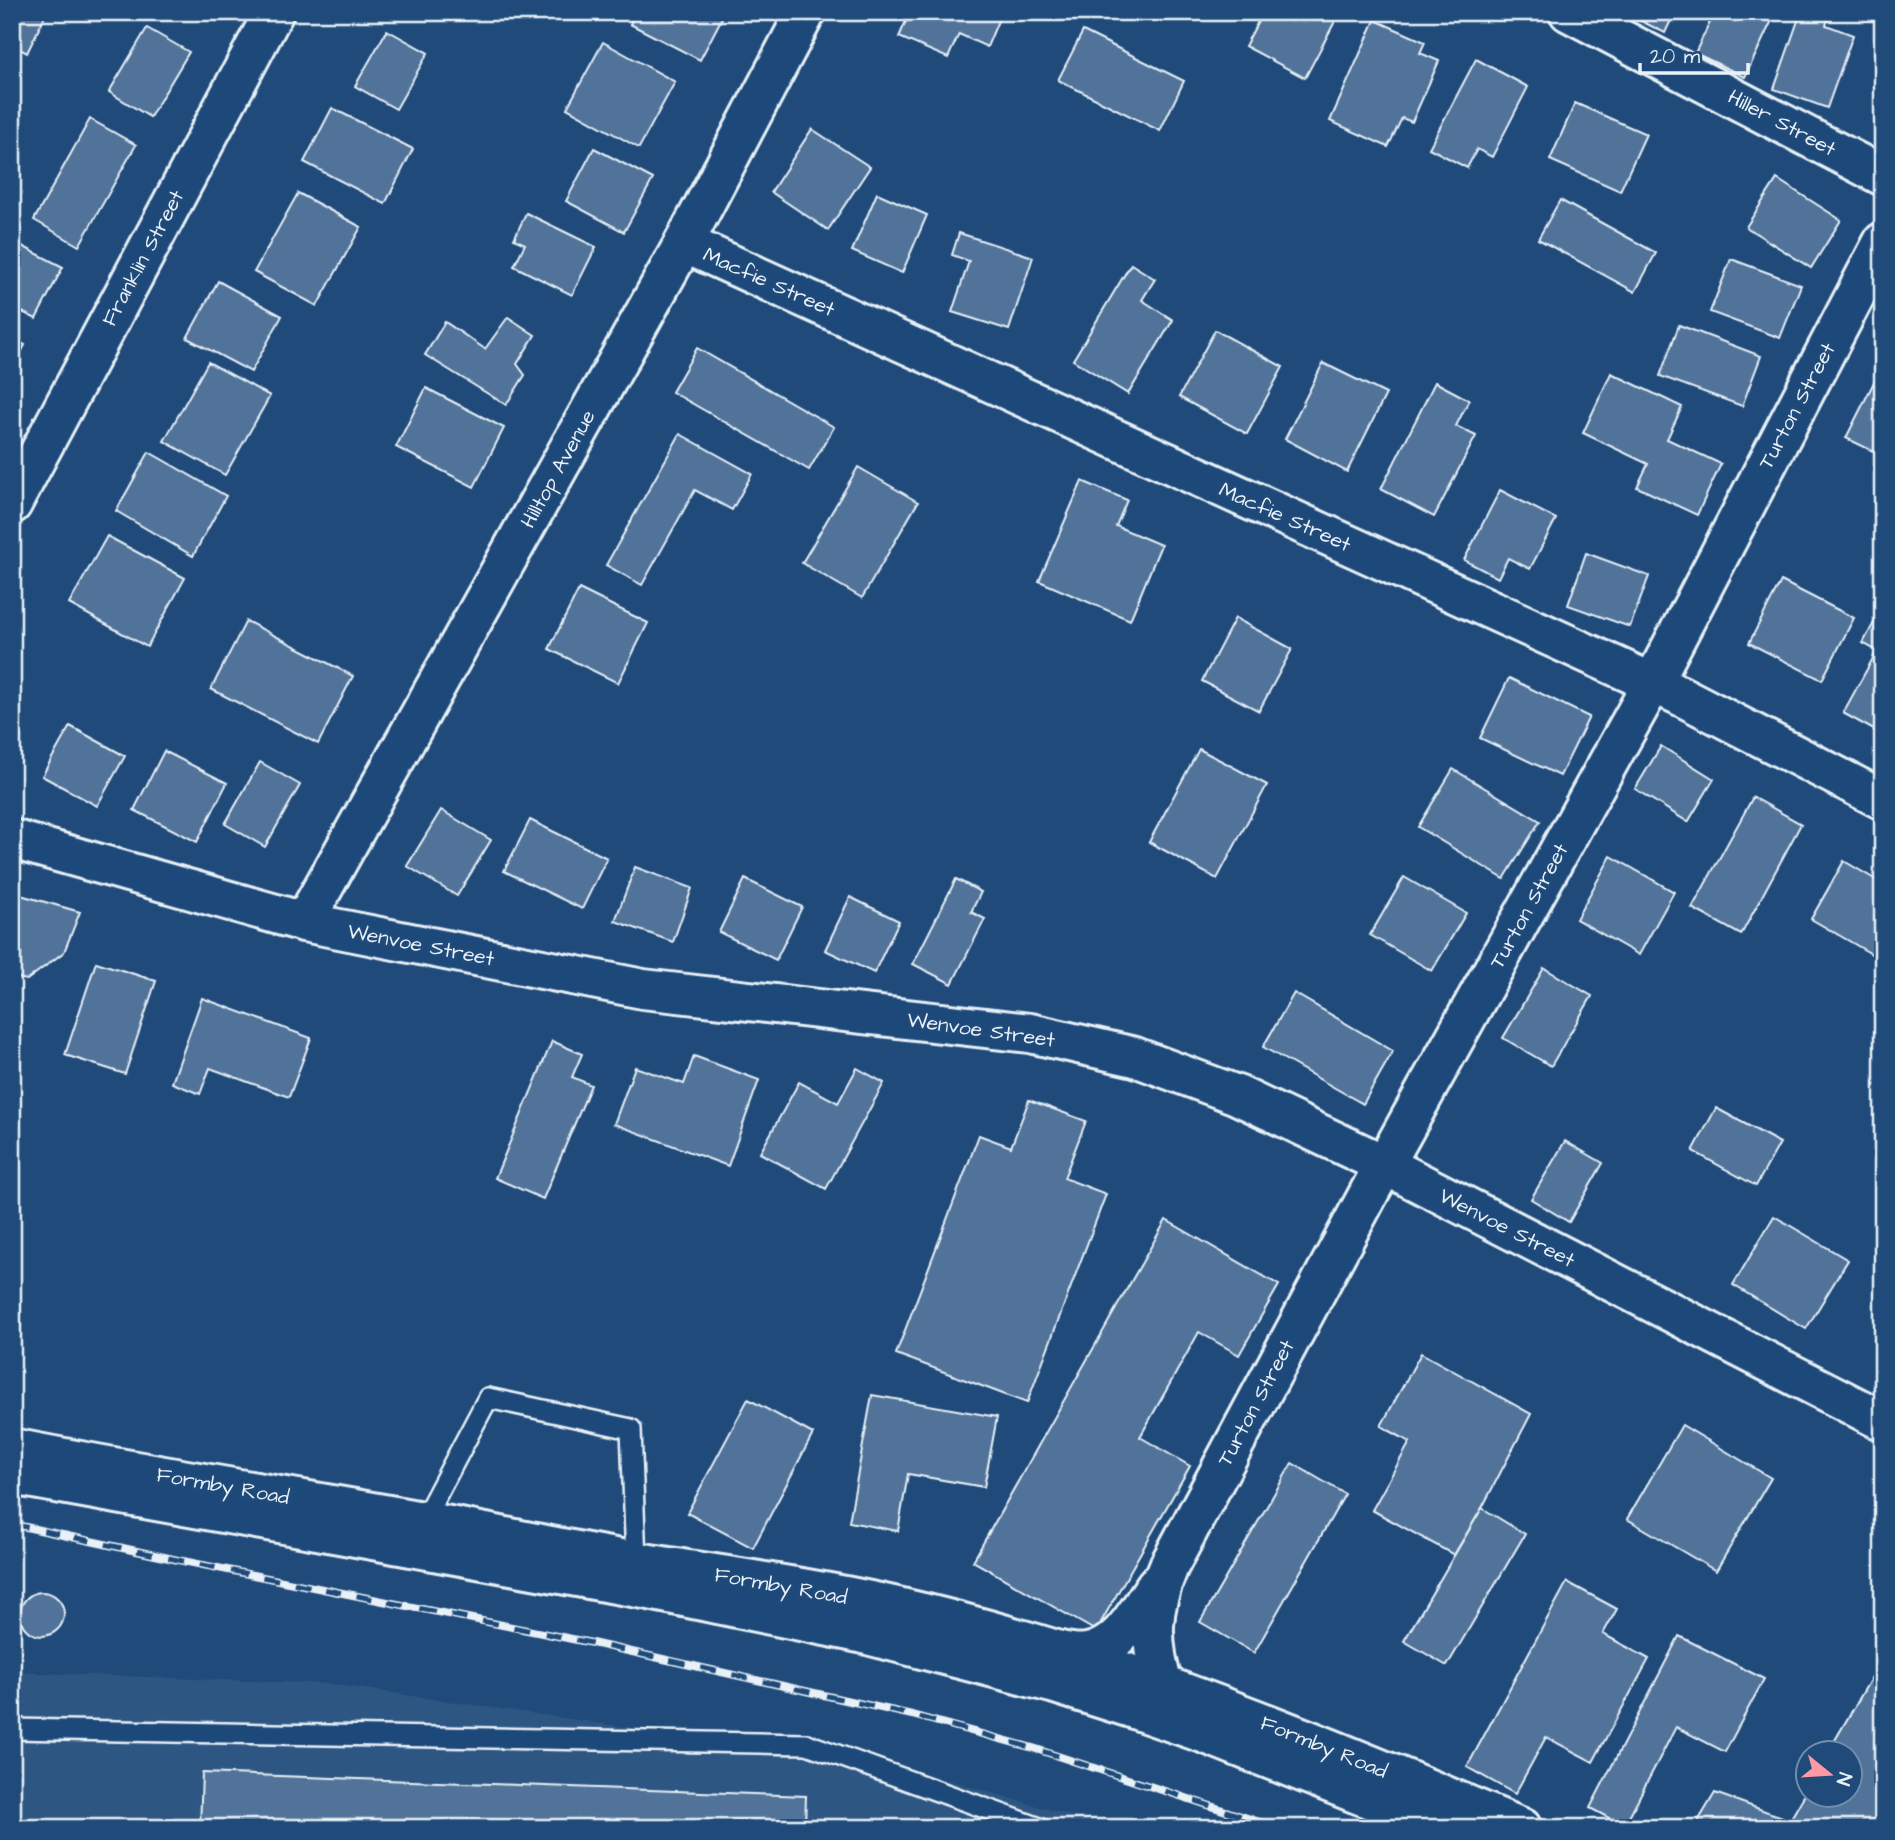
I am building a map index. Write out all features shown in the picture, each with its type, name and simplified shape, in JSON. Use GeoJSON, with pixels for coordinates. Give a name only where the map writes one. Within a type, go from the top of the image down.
{"type":"FeatureCollection","features":[{"type":"Feature","properties":{"kind":"street","name":"Franklin Street"},"geometry":{"type":"LineString","coordinates":[[12,504],[274,12]]}},
{"type":"Feature","properties":{"kind":"street","name":"Hilltop Avenue"},"geometry":{"type":"LineString","coordinates":[[304,922],[684,243],[806,12]]}},
{"type":"Feature","properties":{"kind":"street","name":"Hiller Street"},"geometry":{"type":"LineString","coordinates":[[1569,12],[1883,176]]}},
{"type":"Feature","properties":{"kind":"street","name":"Turton Street"},"geometry":{"type":"LineString","coordinates":[[1163,1686],[1153,1636],[1153,1614],[1158,1592],[1169,1566],[1384,1165],[1652,684],[1883,242]]}},
{"type":"Feature","properties":{"kind":"street","name":"Macfie Street"},"geometry":{"type":"LineString","coordinates":[[684,243],[1679,695],[1883,800]]}},
{"type":"Feature","properties":{"kind":"street","name":"Wenvoe Street"},"geometry":{"type":"LineString","coordinates":[[12,839],[304,922],[643,989],[1030,1033],[1122,1054],[1237,1095],[1384,1165],[1883,1421]]}},
{"type":"Feature","properties":{"kind":"street","name":"Formby Road"},"geometry":{"type":"LineString","coordinates":[[12,1448],[636,1562],[806,1588],[894,1606],[1053,1650],[1163,1686],[1308,1738],[1522,1828]]}},
{"type":"Feature","properties":{"kind":"street","name":"Formby Road"},"geometry":{"type":"LineString","coordinates":[[12,1475],[177,1507],[644,1589],[864,1634],[1052,1683],[1130,1708],[1206,1734],[1444,1828]]}},
{"type":"Feature","properties":{"kind":"street","name":"Turton Street"},"geometry":{"type":"LineString","coordinates":[[1053,1650],[1085,1654],[1097,1651],[1115,1639],[1169,1566]]}},
{"type":"Feature","properties":{"kind":"lane"},"geometry":{"type":"LineString","coordinates":[[423,1521],[488,1398],[631,1429],[636,1562]]}},
{"type":"Feature","properties":{"kind":"lane"},"geometry":{"type":"LineString","coordinates":[[12,1729],[807,1744],[1040,1828]]}},
{"type":"Feature","properties":{"kind":"shaded area"},"geometry":{"type":"Polygon","coordinates":[[[12,1672],[331,1684],[909,1769],[1114,1828],[12,1828],[12,1672]]]}},
{"type":"Feature","properties":{"kind":"building"},"geometry":{"type":"Polygon","coordinates":[[[12,12],[47,12],[27,53],[12,45],[12,12]]]}},
{"type":"Feature","properties":{"kind":"building"},"geometry":{"type":"Polygon","coordinates":[[[442,12],[461,12],[457,20],[442,12]]]}},
{"type":"Feature","properties":{"kind":"building"},"geometry":{"type":"Polygon","coordinates":[[[636,12],[725,12],[700,60],[630,24],[636,12]]]}},
{"type":"Feature","properties":{"kind":"building"},"geometry":{"type":"Polygon","coordinates":[[[910,12],[992,12],[1000,16],[987,47],[959,34],[948,58],[899,37],[910,12]]]}},
{"type":"Feature","properties":{"kind":"building"},"geometry":{"type":"Polygon","coordinates":[[[1263,12],[1340,12],[1305,78],[1245,46],[1263,12]]]}},
{"type":"Feature","properties":{"kind":"building"},"geometry":{"type":"Polygon","coordinates":[[[1623,12],[1675,12],[1665,33],[1623,12]]]}},
{"type":"Feature","properties":{"kind":"building"},"geometry":{"type":"Polygon","coordinates":[[[1715,12],[1776,12],[1745,77],[1695,53],[1715,12]]]}},
{"type":"Feature","properties":{"kind":"building"},"geometry":{"type":"Polygon","coordinates":[[[1801,12],[1830,12],[1826,25],[1853,35],[1827,108],[1774,89],[1801,12]]]}},
{"type":"Feature","properties":{"kind":"building"},"geometry":{"type":"Polygon","coordinates":[[[1375,20],[1425,42],[1420,53],[1439,61],[1412,122],[1402,118],[1388,147],[1330,121],[1375,20]]]}},
{"type":"Feature","properties":{"kind":"building"},"geometry":{"type":"Polygon","coordinates":[[[147,28],[189,52],[150,117],[109,92],[147,28]]]}},
{"type":"Feature","properties":{"kind":"building"},"geometry":{"type":"Polygon","coordinates":[[[387,30],[428,53],[396,109],[355,86],[387,30]]]}},
{"type":"Feature","properties":{"kind":"building"},"geometry":{"type":"Polygon","coordinates":[[[1083,31],[1184,81],[1160,131],[1058,80],[1083,31]]]}},
{"type":"Feature","properties":{"kind":"building"},"geometry":{"type":"Polygon","coordinates":[[[603,42],[675,82],[639,148],[567,108],[603,42]]]}},
{"type":"Feature","properties":{"kind":"building"},"geometry":{"type":"Polygon","coordinates":[[[1476,59],[1528,87],[1492,157],[1477,149],[1467,168],[1429,148],[1476,59]]]}},
{"type":"Feature","properties":{"kind":"building"},"geometry":{"type":"Polygon","coordinates":[[[1575,103],[1646,134],[1620,191],[1550,160],[1575,103]]]}},
{"type":"Feature","properties":{"kind":"building"},"geometry":{"type":"Polygon","coordinates":[[[332,108],[413,149],[385,204],[304,162],[332,108]]]}},
{"type":"Feature","properties":{"kind":"building"},"geometry":{"type":"Polygon","coordinates":[[[90,119],[136,145],[79,246],[34,220],[90,119]]]}},
{"type":"Feature","properties":{"kind":"building"},"geometry":{"type":"Polygon","coordinates":[[[812,129],[870,167],[828,230],[771,192],[812,129]]]}},
{"type":"Feature","properties":{"kind":"building"},"geometry":{"type":"Polygon","coordinates":[[[594,148],[653,179],[624,232],[566,201],[594,148]]]}},
{"type":"Feature","properties":{"kind":"building"},"geometry":{"type":"Polygon","coordinates":[[[1777,179],[1841,220],[1811,268],[1746,227],[1777,179]]]}},
{"type":"Feature","properties":{"kind":"building"},"geometry":{"type":"Polygon","coordinates":[[[298,193],[361,227],[317,306],[254,272],[298,193]]]}},
{"type":"Feature","properties":{"kind":"building"},"geometry":{"type":"Polygon","coordinates":[[[877,193],[927,215],[902,273],[852,251],[877,193]]]}},
{"type":"Feature","properties":{"kind":"building"},"geometry":{"type":"Polygon","coordinates":[[[1560,200],[1656,253],[1635,292],[1538,239],[1560,200]]]}},
{"type":"Feature","properties":{"kind":"building"},"geometry":{"type":"Polygon","coordinates":[[[526,213],[596,247],[572,295],[514,266],[525,244],[514,239],[526,213]]]}},
{"type":"Feature","properties":{"kind":"building"},"geometry":{"type":"Polygon","coordinates":[[[959,233],[1033,257],[1009,330],[952,312],[969,261],[952,255],[959,233]]]}},
{"type":"Feature","properties":{"kind":"building"},"geometry":{"type":"Polygon","coordinates":[[[14,242],[63,267],[36,319],[12,307],[14,242]]]}},
{"type":"Feature","properties":{"kind":"building"},"geometry":{"type":"Polygon","coordinates":[[[1731,259],[1801,285],[1780,338],[1710,312],[1731,259]]]}},
{"type":"Feature","properties":{"kind":"building"},"geometry":{"type":"Polygon","coordinates":[[[1131,264],[1155,279],[1142,300],[1173,320],[1128,394],[1073,360],[1131,264]]]}},
{"type":"Feature","properties":{"kind":"building"},"geometry":{"type":"Polygon","coordinates":[[[218,281],[282,316],[251,372],[187,338],[218,281]]]}},
{"type":"Feature","properties":{"kind":"building"},"geometry":{"type":"Polygon","coordinates":[[[508,317],[535,335],[517,364],[525,375],[506,405],[425,355],[445,322],[485,349],[508,317]]]}},
{"type":"Feature","properties":{"kind":"building"},"geometry":{"type":"Polygon","coordinates":[[[1679,325],[1761,356],[1742,406],[1660,376],[1679,325]]]}},
{"type":"Feature","properties":{"kind":"building"},"geometry":{"type":"Polygon","coordinates":[[[1215,330],[1283,367],[1247,434],[1179,397],[1215,330]]]}},
{"type":"Feature","properties":{"kind":"building"},"geometry":{"type":"Polygon","coordinates":[[[12,339],[25,345],[12,370],[12,339]]]}},
{"type":"Feature","properties":{"kind":"building"},"geometry":{"type":"Polygon","coordinates":[[[697,348],[834,427],[809,470],[672,392],[697,348]]]}},
{"type":"Feature","properties":{"kind":"building"},"geometry":{"type":"Polygon","coordinates":[[[208,362],[270,396],[225,475],[164,441],[208,362]]]}},
{"type":"Feature","properties":{"kind":"building"},"geometry":{"type":"Polygon","coordinates":[[[1323,363],[1386,394],[1347,472],[1285,439],[1323,363]]]}},
{"type":"Feature","properties":{"kind":"building"},"geometry":{"type":"Polygon","coordinates":[[[1611,373],[1682,407],[1667,439],[1721,464],[1697,515],[1637,487],[1648,464],[1583,433],[1611,373]]]}},
{"type":"Feature","properties":{"kind":"building"},"geometry":{"type":"Polygon","coordinates":[[[1876,378],[1883,381],[1883,456],[1846,438],[1876,378]]]}},
{"type":"Feature","properties":{"kind":"building"},"geometry":{"type":"Polygon","coordinates":[[[1435,382],[1469,400],[1456,426],[1476,436],[1434,517],[1381,489],[1435,382]]]}},
{"type":"Feature","properties":{"kind":"building"},"geometry":{"type":"Polygon","coordinates":[[[426,388],[504,428],[474,487],[396,447],[426,388]]]}},
{"type":"Feature","properties":{"kind":"building"},"geometry":{"type":"Polygon","coordinates":[[[680,434],[752,474],[732,510],[695,490],[642,585],[606,565],[680,434]]]}},
{"type":"Feature","properties":{"kind":"building"},"geometry":{"type":"Polygon","coordinates":[[[149,452],[226,496],[193,556],[116,511],[149,452]]]}},
{"type":"Feature","properties":{"kind":"building"},"geometry":{"type":"Polygon","coordinates":[[[858,467],[918,502],[862,598],[802,563],[858,467]]]}},
{"type":"Feature","properties":{"kind":"building"},"geometry":{"type":"Polygon","coordinates":[[[1082,481],[1127,500],[1116,526],[1161,545],[1130,620],[1039,581],[1082,481]]]}},
{"type":"Feature","properties":{"kind":"building"},"geometry":{"type":"Polygon","coordinates":[[[1500,490],[1556,519],[1530,569],[1508,558],[1498,578],[1464,560],[1500,490]]]}},
{"type":"Feature","properties":{"kind":"building"},"geometry":{"type":"Polygon","coordinates":[[[107,536],[185,578],[147,647],[69,604],[107,536]]]}},
{"type":"Feature","properties":{"kind":"building"},"geometry":{"type":"Polygon","coordinates":[[[1586,553],[1649,576],[1630,627],[1568,605],[1586,553]]]}},
{"type":"Feature","properties":{"kind":"building"},"geometry":{"type":"Polygon","coordinates":[[[1781,581],[1854,618],[1822,680],[1749,643],[1781,581]]]}},
{"type":"Feature","properties":{"kind":"building"},"geometry":{"type":"Polygon","coordinates":[[[579,589],[648,623],[618,683],[549,649],[579,589]]]}},
{"type":"Feature","properties":{"kind":"building"},"geometry":{"type":"Polygon","coordinates":[[[1877,617],[1883,620],[1883,735],[1843,713],[1877,651],[1863,643],[1877,617]]]}},
{"type":"Feature","properties":{"kind":"building"},"geometry":{"type":"Polygon","coordinates":[[[1235,618],[1292,649],[1259,711],[1202,681],[1235,618]]]}},
{"type":"Feature","properties":{"kind":"building"},"geometry":{"type":"Polygon","coordinates":[[[246,621],[353,676],[318,744],[211,689],[246,621]]]}},
{"type":"Feature","properties":{"kind":"building"},"geometry":{"type":"Polygon","coordinates":[[[1509,678],[1589,717],[1560,776],[1480,738],[1509,678]]]}},
{"type":"Feature","properties":{"kind":"building"},"geometry":{"type":"Polygon","coordinates":[[[70,726],[125,756],[97,806],[42,776],[70,726]]]}},
{"type":"Feature","properties":{"kind":"building"},"geometry":{"type":"Polygon","coordinates":[[[1661,746],[1714,779],[1688,822],[1635,789],[1661,746]]]}},
{"type":"Feature","properties":{"kind":"building"},"geometry":{"type":"Polygon","coordinates":[[[1199,749],[1267,785],[1217,879],[1149,842],[1199,749]]]}},
{"type":"Feature","properties":{"kind":"building"},"geometry":{"type":"Polygon","coordinates":[[[164,751],[227,783],[197,842],[134,810],[164,751]]]}},
{"type":"Feature","properties":{"kind":"building"},"geometry":{"type":"Polygon","coordinates":[[[260,762],[300,785],[265,847],[225,824],[260,762]]]}},
{"type":"Feature","properties":{"kind":"building"},"geometry":{"type":"Polygon","coordinates":[[[1453,769],[1540,821],[1504,879],[1418,827],[1453,769]]]}},
{"type":"Feature","properties":{"kind":"building"},"geometry":{"type":"Polygon","coordinates":[[[1753,797],[1801,824],[1741,935],[1692,908],[1753,797]]]}},
{"type":"Feature","properties":{"kind":"building"},"geometry":{"type":"Polygon","coordinates":[[[441,810],[491,840],[457,896],[407,866],[441,810]]]}},
{"type":"Feature","properties":{"kind":"building"},"geometry":{"type":"Polygon","coordinates":[[[530,820],[607,858],[582,909],[504,871],[530,820]]]}},
{"type":"Feature","properties":{"kind":"building"},"geometry":{"type":"Polygon","coordinates":[[[1611,856],[1674,892],[1639,955],[1576,919],[1611,856]]]}},
{"type":"Feature","properties":{"kind":"building"},"geometry":{"type":"Polygon","coordinates":[[[1844,861],[1883,884],[1883,943],[1875,956],[1811,919],[1844,861]]]}},
{"type":"Feature","properties":{"kind":"building"},"geometry":{"type":"Polygon","coordinates":[[[635,867],[692,888],[673,942],[615,921],[635,867]]]}},
{"type":"Feature","properties":{"kind":"building"},"geometry":{"type":"Polygon","coordinates":[[[1404,877],[1466,913],[1432,971],[1370,935],[1404,877]]]}},
{"type":"Feature","properties":{"kind":"building"},"geometry":{"type":"Polygon","coordinates":[[[745,879],[802,907],[776,960],[719,932],[745,879]]]}},
{"type":"Feature","properties":{"kind":"building"},"geometry":{"type":"Polygon","coordinates":[[[956,879],[981,892],[971,912],[985,919],[952,984],[913,964],[956,879]]]}},
{"type":"Feature","properties":{"kind":"building"},"geometry":{"type":"Polygon","coordinates":[[[17,894],[80,912],[64,952],[27,980],[12,977],[12,905],[17,894]]]}},
{"type":"Feature","properties":{"kind":"building"},"geometry":{"type":"Polygon","coordinates":[[[850,897],[899,921],[874,973],[825,950],[850,897]]]}},
{"type":"Feature","properties":{"kind":"building"},"geometry":{"type":"Polygon","coordinates":[[[96,962],[156,981],[125,1074],[65,1055],[96,962]]]}},
{"type":"Feature","properties":{"kind":"building"},"geometry":{"type":"Polygon","coordinates":[[[1544,968],[1592,996],[1551,1066],[1503,1038],[1544,968]]]}},
{"type":"Feature","properties":{"kind":"building"},"geometry":{"type":"Polygon","coordinates":[[[1294,993],[1393,1051],[1363,1104],[1263,1047],[1294,993]]]}},
{"type":"Feature","properties":{"kind":"building"},"geometry":{"type":"Polygon","coordinates":[[[202,998],[311,1038],[289,1097],[210,1068],[200,1094],[172,1083],[202,998]]]}},
{"type":"Feature","properties":{"kind":"building"},"geometry":{"type":"Polygon","coordinates":[[[552,1041],[582,1054],[572,1077],[591,1085],[543,1199],[495,1178],[552,1041]]]}},
{"type":"Feature","properties":{"kind":"building"},"geometry":{"type":"Polygon","coordinates":[[[694,1056],[759,1080],[728,1166],[614,1124],[635,1067],[684,1084],[694,1056]]]}},
{"type":"Feature","properties":{"kind":"building"},"geometry":{"type":"Polygon","coordinates":[[[857,1068],[884,1083],[826,1189],[760,1153],[799,1082],[838,1103],[857,1068]]]}},
{"type":"Feature","properties":{"kind":"building"},"geometry":{"type":"Polygon","coordinates":[[[1029,1100],[1086,1121],[1064,1178],[1106,1194],[1027,1403],[896,1354],[979,1135],[1011,1147],[1029,1100]]]}},
{"type":"Feature","properties":{"kind":"building"},"geometry":{"type":"Polygon","coordinates":[[[1716,1108],[1780,1143],[1756,1186],[1693,1151],[1716,1108]]]}},
{"type":"Feature","properties":{"kind":"building"},"geometry":{"type":"Polygon","coordinates":[[[1565,1141],[1603,1163],[1569,1222],[1531,1199],[1565,1141]]]}},
{"type":"Feature","properties":{"kind":"building"},"geometry":{"type":"Polygon","coordinates":[[[1774,1216],[1848,1260],[1806,1329],[1733,1285],[1774,1216]]]}},
{"type":"Feature","properties":{"kind":"building"},"geometry":{"type":"Polygon","coordinates":[[[1166,1220],[1279,1285],[1239,1355],[1199,1332],[1140,1437],[1190,1466],[1096,1631],[973,1561],[1166,1220]]]}},
{"type":"Feature","properties":{"kind":"building"},"geometry":{"type":"Polygon","coordinates":[[[1421,1353],[1531,1414],[1454,1555],[1372,1510],[1410,1442],[1381,1426],[1421,1353]]]}},
{"type":"Feature","properties":{"kind":"building"},"geometry":{"type":"Polygon","coordinates":[[[872,1395],[997,1417],[984,1487],[908,1474],[898,1531],[849,1522],[872,1395]]]}},
{"type":"Feature","properties":{"kind":"building"},"geometry":{"type":"Polygon","coordinates":[[[748,1399],[813,1434],[753,1548],[687,1513],[748,1399]]]}},
{"type":"Feature","properties":{"kind":"building"},"geometry":{"type":"Polygon","coordinates":[[[1682,1425],[1771,1478],[1716,1571],[1627,1519],[1682,1425]]]}},
{"type":"Feature","properties":{"kind":"building"},"geometry":{"type":"Polygon","coordinates":[[[1292,1463],[1345,1494],[1254,1653],[1200,1622],[1292,1463]]]}},
{"type":"Feature","properties":{"kind":"building"},"geometry":{"type":"Polygon","coordinates":[[[1482,1508],[1525,1534],[1447,1666],[1404,1641],[1482,1508]]]}},
{"type":"Feature","properties":{"kind":"building"},"geometry":{"type":"Polygon","coordinates":[[[1567,1582],[1617,1609],[1603,1634],[1649,1659],[1593,1762],[1546,1737],[1515,1794],[1467,1767],[1567,1582]]]}},
{"type":"Feature","properties":{"kind":"building"},"geometry":{"type":"Polygon","coordinates":[[[42,1592],[58,1598],[64,1614],[58,1630],[42,1636],[26,1630],[20,1614],[26,1598],[42,1592]]]}},
{"type":"Feature","properties":{"kind":"building"},"geometry":{"type":"Polygon","coordinates":[[[1679,1636],[1764,1679],[1725,1752],[1676,1727],[1624,1826],[1590,1808],[1679,1636]]]}},
{"type":"Feature","properties":{"kind":"building"},"geometry":{"type":"Polygon","coordinates":[[[1883,1658],[1883,1828],[1694,1828],[1715,1793],[1790,1820],[1797,1808],[1864,1808],[1864,1738],[1836,1738],[1883,1658]]]}},
{"type":"Feature","properties":{"kind":"building"},"geometry":{"type":"Polygon","coordinates":[[[202,1773],[806,1796],[805,1828],[200,1828],[202,1773]]]}},
{"type":"Feature","properties":{"kind":"railway"},"geometry":{"type":"LineString","coordinates":[[12,1524],[592,1643],[912,1715],[1033,1748],[1278,1828]]}}]}
